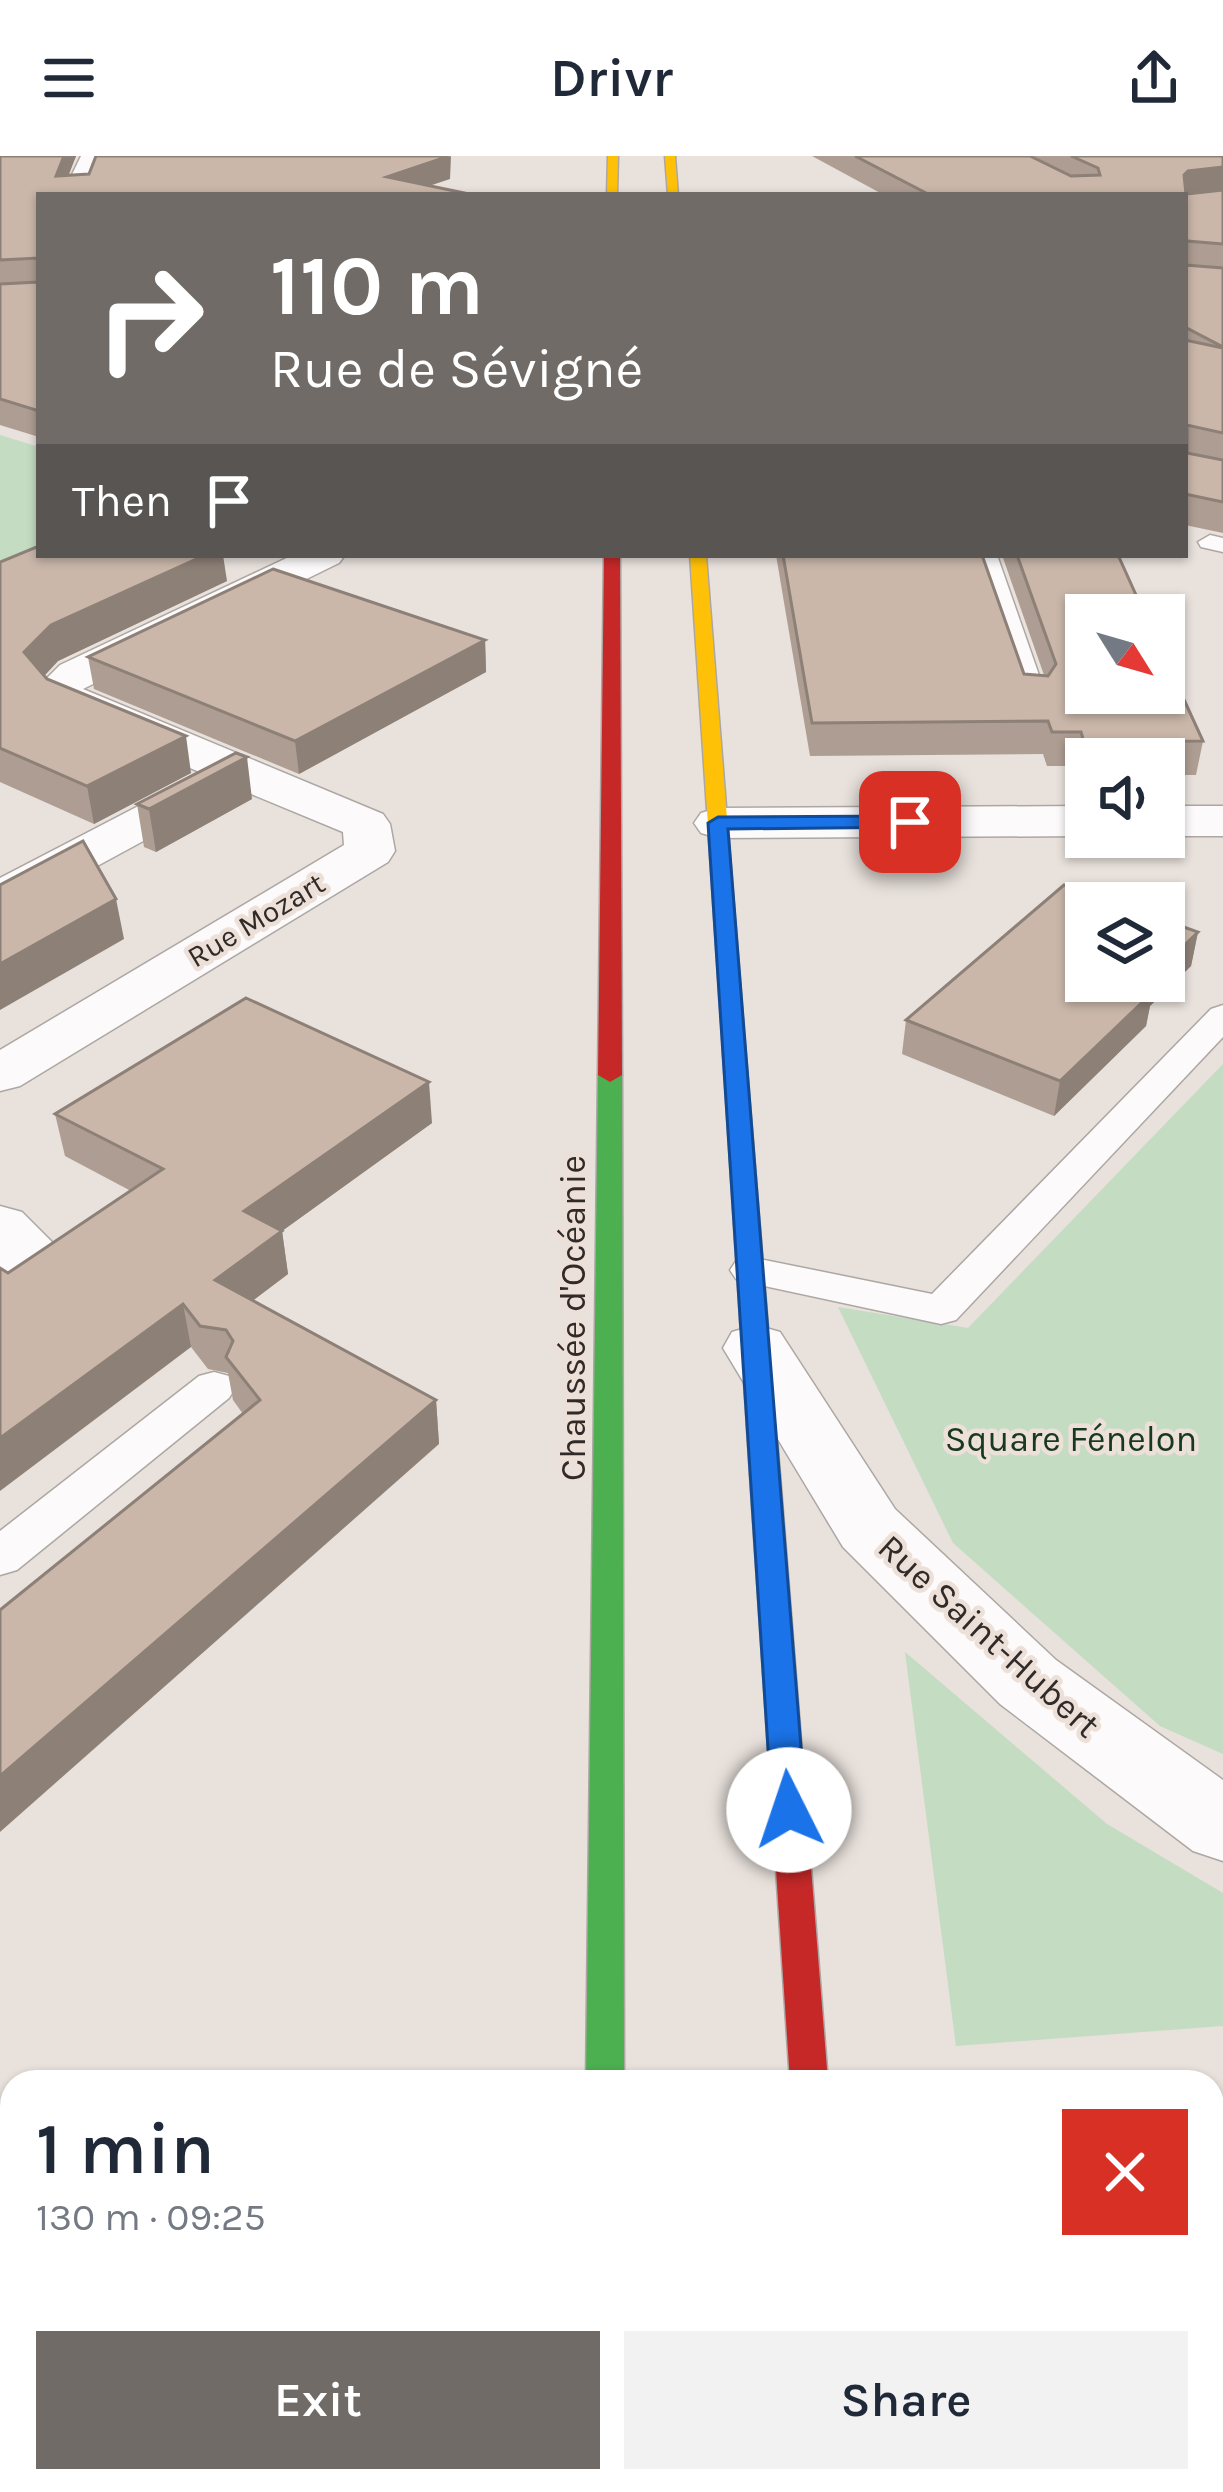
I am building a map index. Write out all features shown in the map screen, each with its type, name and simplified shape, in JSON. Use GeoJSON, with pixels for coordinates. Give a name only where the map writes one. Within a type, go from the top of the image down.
{"type":"FeatureCollection","features":[{"type":"Feature","properties":{"kind":"main road"},"geometry":{"type":"LineString","coordinates":[[613,156],[613,192]]}},
{"type":"Feature","properties":{"kind":"main road"},"geometry":{"type":"LineString","coordinates":[[670,156],[673,192]]}},
{"type":"Feature","properties":{"kind":"main road","name":"Chaussée d'Océanie"},"geometry":{"type":"LineString","coordinates":[[605,2070],[612,558]]}},
{"type":"Feature","properties":{"kind":"main road"},"geometry":{"type":"LineString","coordinates":[[698,558],[808,2070]]}},
{"type":"Feature","properties":{"kind":"street"},"geometry":{"type":"LineString","coordinates":[[76,192],[94,156]]}},
{"type":"Feature","properties":{"kind":"street","name":"Rue Mozart"},"geometry":{"type":"LineString","coordinates":[[0,1074],[370,851],[366,824],[72,704],[58,689],[75,674],[319,558]]}},
{"type":"Feature","properties":{"kind":"street"},"geometry":{"type":"LineString","coordinates":[[0,898],[239,772]]}},
{"type":"Feature","properties":{"kind":"street"},"geometry":{"type":"LineString","coordinates":[[1185,821],[1223,820]]}},
{"type":"Feature","properties":{"kind":"street"},"geometry":{"type":"LineString","coordinates":[[718,823],[1065,821]]}},
{"type":"Feature","properties":{"kind":"street"},"geometry":{"type":"LineString","coordinates":[[0,1226],[31,1253],[15,1279],[0,1289]]}},
{"type":"Feature","properties":{"kind":"street","name":"Rue Saint-Hubert"},"geometry":{"type":"LineString","coordinates":[[756,1348],[869,1528],[1028,1682],[1223,1826]]}},
{"type":"Feature","properties":{"kind":"lane"},"geometry":{"type":"LineString","coordinates":[[986,558],[1033,698]]}},
{"type":"Feature","properties":{"kind":"lane"},"geometry":{"type":"LineString","coordinates":[[750,1270],[941,1310],[1223,1016]]}},
{"type":"Feature","properties":{"kind":"lane"},"geometry":{"type":"LineString","coordinates":[[0,1557],[214,1387]]}},
{"type":"Feature","properties":{"kind":"green space"},"geometry":{"type":"Polygon","coordinates":[[[0,435],[36,446],[36,558],[0,594],[0,435]]]}},
{"type":"Feature","properties":{"kind":"green space","name":"Square Fénelon"},"geometry":{"type":"Polygon","coordinates":[[[1223,1064],[1223,1754],[1160,1726],[953,1543],[838,1307],[968,1328],[1223,1064]]]}},
{"type":"Feature","properties":{"kind":"green space"},"geometry":{"type":"Polygon","coordinates":[[[905,1652],[1107,1824],[1223,1893],[1223,2026],[956,2046],[905,1652]]]}},
{"type":"Feature","properties":{"kind":"building"},"geometry":{"type":"Polygon","coordinates":[[[0,156],[64,156],[56,176],[89,174],[96,156],[449,156],[387,177],[460,192],[36,192],[36,258],[0,260],[0,156]]]}},
{"type":"Feature","properties":{"kind":"building"},"geometry":{"type":"Polygon","coordinates":[[[855,156],[1030,156],[1071,176],[1100,175],[1098,168],[1071,156],[1223,156],[1223,167],[1188,171],[1186,192],[924,192],[855,156]]]}},
{"type":"Feature","properties":{"kind":"building"},"geometry":{"type":"Polygon","coordinates":[[[1223,190],[1223,244],[1188,241],[1188,194],[1223,190]]]}},
{"type":"Feature","properties":{"kind":"building"},"geometry":{"type":"Polygon","coordinates":[[[1188,265],[1223,268],[1223,347],[1188,329],[1188,265]]]}},
{"type":"Feature","properties":{"kind":"building"},"geometry":{"type":"Polygon","coordinates":[[[36,282],[36,410],[0,399],[0,284],[36,282]]]}},
{"type":"Feature","properties":{"kind":"building"},"geometry":{"type":"Polygon","coordinates":[[[1188,341],[1223,348],[1223,433],[1188,425],[1188,341]]]}},
{"type":"Feature","properties":{"kind":"building"},"geometry":{"type":"Polygon","coordinates":[[[1188,453],[1223,460],[1223,502],[1188,495],[1188,453]]]}},
{"type":"Feature","properties":{"kind":"building"},"geometry":{"type":"Polygon","coordinates":[[[36,547],[36,558],[198,558],[51,625],[24,652],[47,679],[186,736],[87,786],[0,748],[0,562],[36,547]]]}},
{"type":"Feature","properties":{"kind":"building"},"geometry":{"type":"Polygon","coordinates":[[[784,558],[983,558],[1024,674],[1048,676],[1056,664],[1018,558],[1119,558],[1136,594],[1065,594],[1065,714],[1185,714],[1185,702],[1203,741],[1083,738],[1081,732],[1052,732],[1048,721],[812,723],[784,558]]]}},
{"type":"Feature","properties":{"kind":"building"},"geometry":{"type":"Polygon","coordinates":[[[273,569],[485,640],[295,741],[88,657],[273,569]]]}},
{"type":"Feature","properties":{"kind":"building"},"geometry":{"type":"Polygon","coordinates":[[[236,753],[247,757],[149,809],[137,804],[236,753]]]}},
{"type":"Feature","properties":{"kind":"building"},"geometry":{"type":"Polygon","coordinates":[[[83,841],[116,899],[0,964],[0,885],[83,841]]]}},
{"type":"Feature","properties":{"kind":"building"},"geometry":{"type":"Polygon","coordinates":[[[1064,885],[1065,1002],[1143,1002],[1060,1081],[906,1020],[1064,885]]]}},
{"type":"Feature","properties":{"kind":"building"},"geometry":{"type":"Polygon","coordinates":[[[1185,927],[1198,932],[1185,945],[1185,927]]]}},
{"type":"Feature","properties":{"kind":"building"},"geometry":{"type":"Polygon","coordinates":[[[246,998],[429,1082],[244,1211],[282,1231],[215,1280],[436,1400],[0,1776],[0,1610],[260,1400],[226,1357],[233,1341],[226,1330],[200,1326],[183,1304],[0,1438],[0,1268],[8,1273],[163,1169],[55,1114],[246,998]]]}},
{"type":"Feature","properties":{"kind":"traffic: fast"},"geometry":{"type":"LineString","coordinates":[[732,1020],[765,1475]]}},
{"type":"Feature","properties":{"kind":"traffic: fast"},"geometry":{"type":"LineString","coordinates":[[605,2070],[610,1075]]}},
{"type":"Feature","properties":{"kind":"traffic: slow"},"geometry":{"type":"LineString","coordinates":[[612,192],[613,156]]}},
{"type":"Feature","properties":{"kind":"traffic: slow"},"geometry":{"type":"LineString","coordinates":[[670,156],[673,192]]}},
{"type":"Feature","properties":{"kind":"traffic: slow"},"geometry":{"type":"LineString","coordinates":[[698,558],[732,1020]]}},
{"type":"Feature","properties":{"kind":"traffic: jam"},"geometry":{"type":"LineString","coordinates":[[610,1075],[612,558]]}},
{"type":"Feature","properties":{"kind":"traffic: jam"},"geometry":{"type":"LineString","coordinates":[[765,1475],[808,2070]]}},
{"type":"Feature","properties":{"kind":"route"},"geometry":{"type":"LineString","coordinates":[[789,1810],[718,823],[910,822]]}}]}
